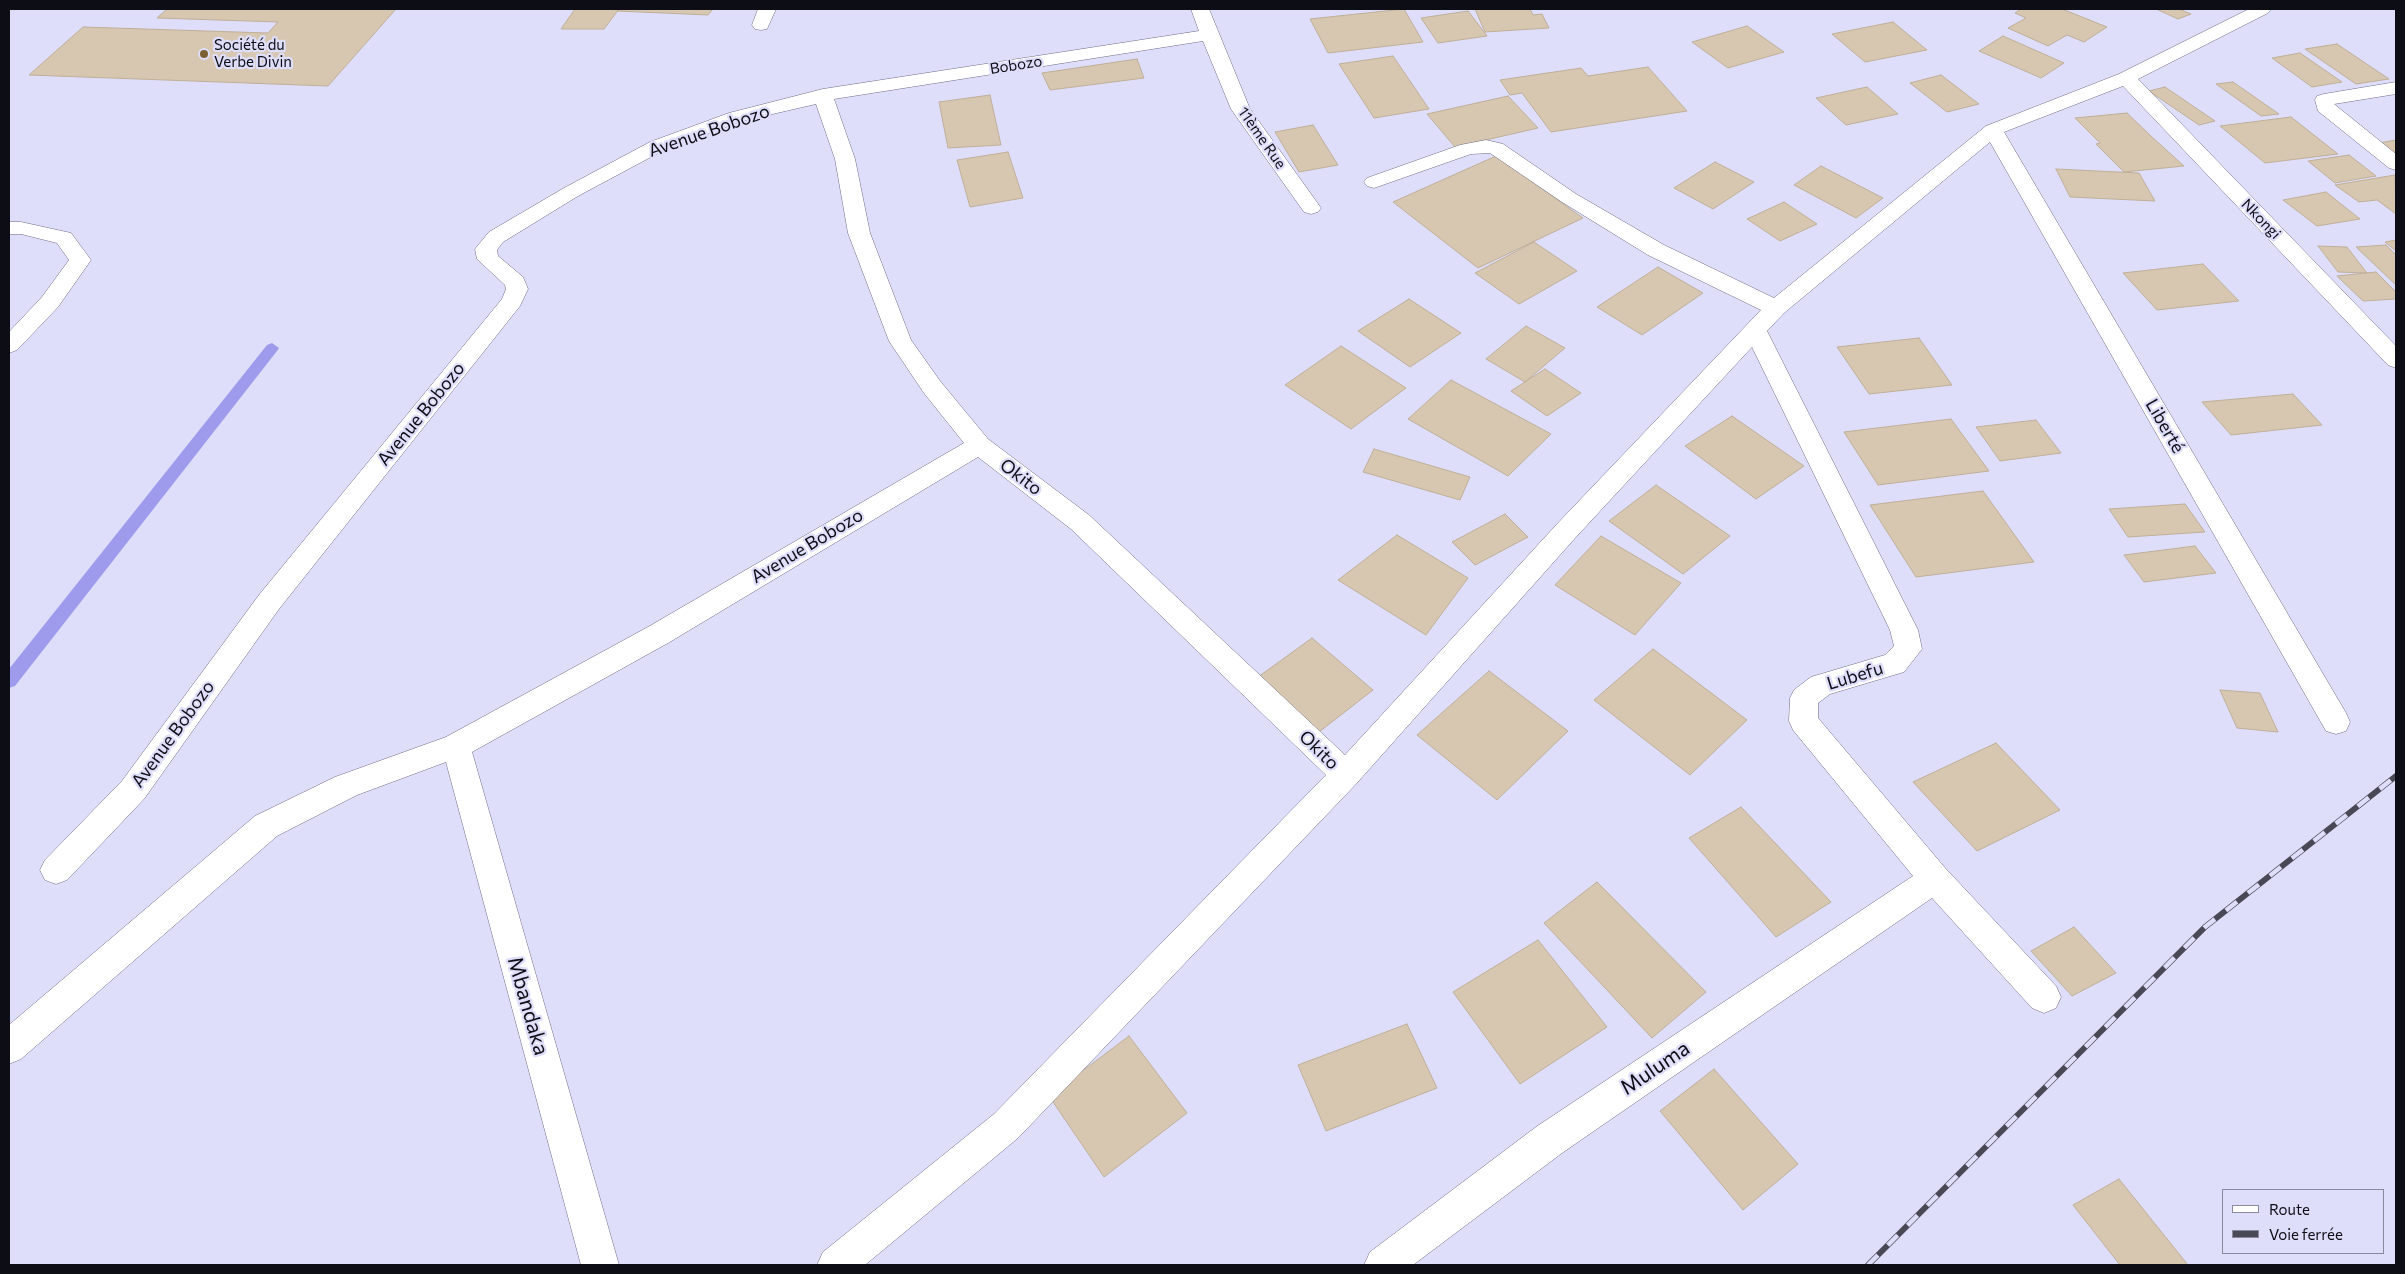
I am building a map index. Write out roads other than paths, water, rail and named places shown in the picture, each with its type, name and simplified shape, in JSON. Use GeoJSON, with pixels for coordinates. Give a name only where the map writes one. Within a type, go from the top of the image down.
{"type":"FeatureCollection","features":[{"type":"Feature","properties":{"kind":"street","name":"11ème Rue"},"geometry":{"type":"LineString","coordinates":[[1200,9],[1208,35],[1240,109],[1311,208]]}},
{"type":"Feature","properties":{"kind":"street"},"geometry":{"type":"LineString","coordinates":[[836,1265],[1006,1126],[1346,775],[1560,538],[1776,308],[1993,130],[2126,78],[2262,9]]}},
{"type":"Feature","properties":{"kind":"street","name":"Bobozo"},"geometry":{"type":"LineString","coordinates":[[823,95],[1208,35]]}},
{"type":"Feature","properties":{"kind":"street","name":"Nkongi"},"geometry":{"type":"LineString","coordinates":[[2126,78],[2396,360]]}},
{"type":"Feature","properties":{"kind":"street"},"geometry":{"type":"LineString","coordinates":[[2396,88],[2324,100],[2325,107],[2396,164]]}},
{"type":"Feature","properties":{"kind":"street","name":"Okito"},"geometry":{"type":"LineString","coordinates":[[823,95],[845,159],[859,233],[900,341],[932,388],[979,445],[1080,522],[1346,775]]}},
{"type":"Feature","properties":{"kind":"street","name":"Avenue Bobozo"},"geometry":{"type":"LineString","coordinates":[[56,870],[133,790],[269,602],[512,301],[517,289],[515,282],[488,259],[486,249],[496,237],[571,192],[657,146],[736,117],[823,95]]}},
{"type":"Feature","properties":{"kind":"street","name":"Liberté"},"geometry":{"type":"LineString","coordinates":[[1993,130],[2336,722]]}},
{"type":"Feature","properties":{"kind":"street"},"geometry":{"type":"LineString","coordinates":[[1374,182],[1467,149],[1486,146],[1496,148],[1569,198],[1656,250],[1776,308]]}},
{"type":"Feature","properties":{"kind":"street"},"geometry":{"type":"LineString","coordinates":[[9,228],[64,238],[80,260],[50,302],[9,345]]}},
{"type":"Feature","properties":{"kind":"street","name":"Lubefu"},"geometry":{"type":"LineString","coordinates":[[1755,330],[1904,630],[1908,648],[1894,664],[1821,684],[1804,698],[1803,722],[1934,879],[2044,997]]}},
{"type":"Feature","properties":{"kind":"street","name":"Avenue Bobozo"},"geometry":{"type":"LineString","coordinates":[[9,1046],[266,826],[346,786],[456,746],[658,635],[979,445]]}},
{"type":"Feature","properties":{"kind":"street","name":"Mbandaka"},"geometry":{"type":"LineString","coordinates":[[456,746],[600,1265]]}},
{"type":"Feature","properties":{"kind":"street","name":"Muluma"},"geometry":{"type":"LineString","coordinates":[[1383,1265],[1549,1140],[1934,879]]}},
{"type":"Feature","properties":{"kind":"waterway"},"geometry":{"type":"LineString","coordinates":[[9,681],[272,348]]}},
{"type":"Feature","properties":{"kind":"railway"},"geometry":{"type":"LineString","coordinates":[[1868,1265],[2205,927],[2396,776]]}},
{"type":"Feature","properties":{"kind":"place","name":"Société du Verbe Divin"},"geometry":{"type":"Point","coordinates":[204,54]}}]}
